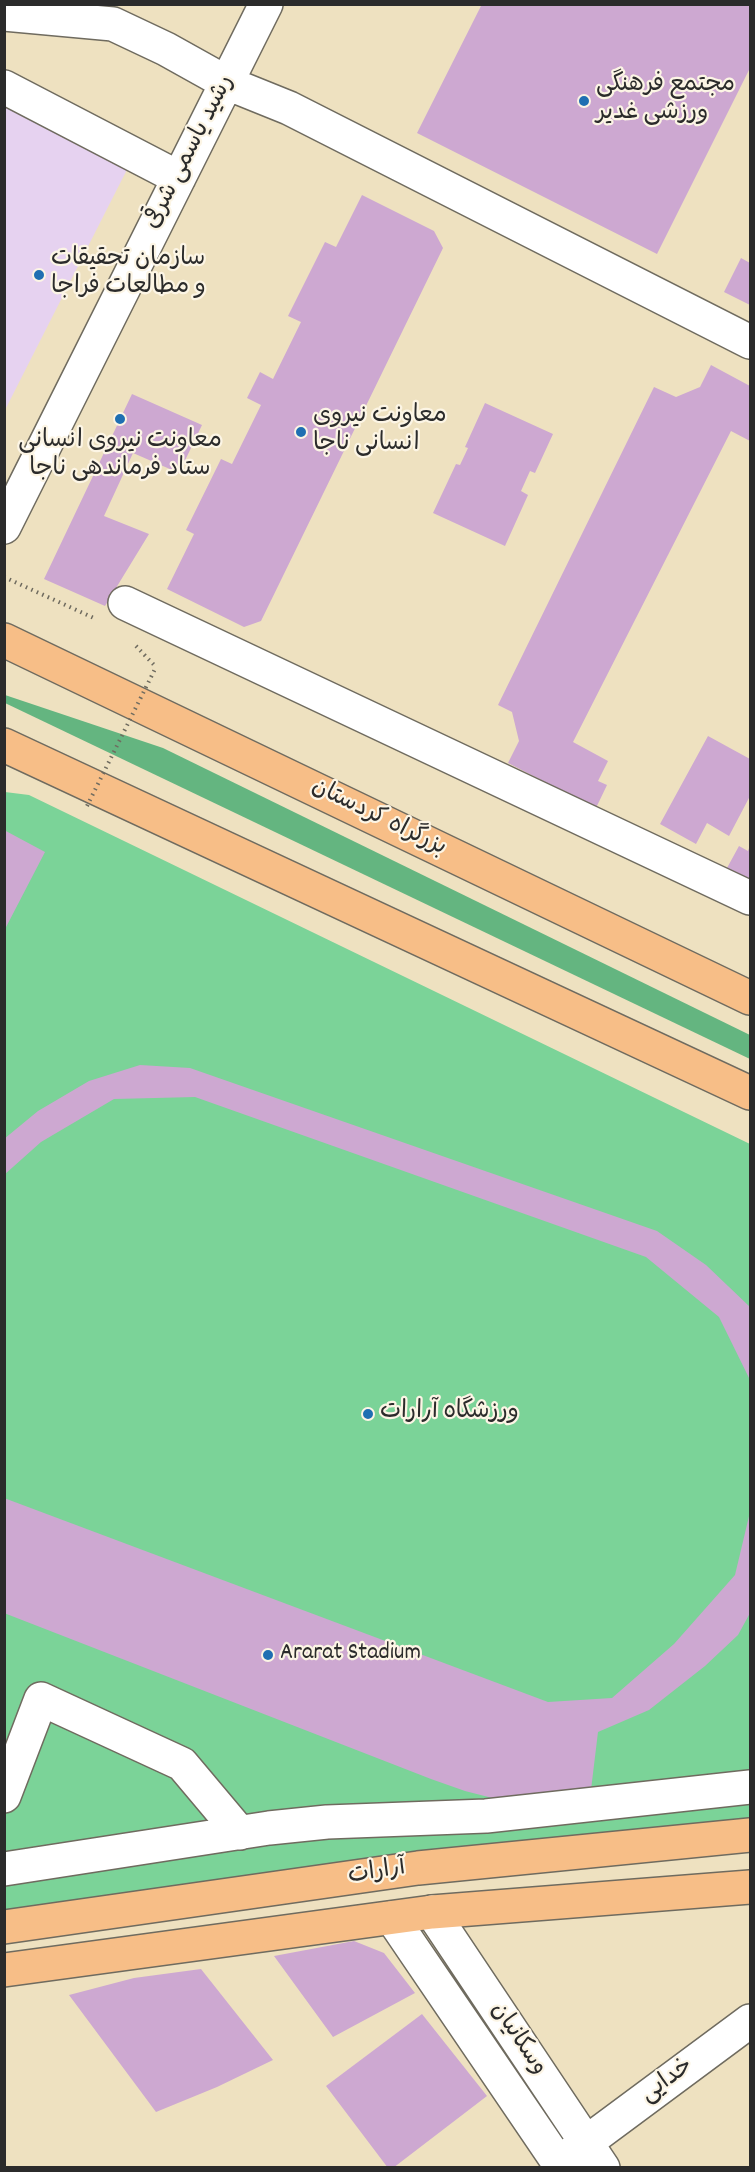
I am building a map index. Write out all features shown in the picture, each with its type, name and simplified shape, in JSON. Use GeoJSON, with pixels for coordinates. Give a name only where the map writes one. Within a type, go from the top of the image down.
{"type":"FeatureCollection","features":[{"type":"Feature","properties":{"kind":"main road","name":"بزرگراه کردستان"},"geometry":{"type":"LineString","coordinates":[[4,640],[750,998]]}},
{"type":"Feature","properties":{"kind":"main road"},"geometry":{"type":"LineString","coordinates":[[4,745],[750,1093]]}},
{"type":"Feature","properties":{"kind":"main road"},"geometry":{"type":"LineString","coordinates":[[4,759],[60,785],[150,812]]}},
{"type":"Feature","properties":{"kind":"main road","name":"آرارات"},"geometry":{"type":"LineString","coordinates":[[4,1927],[418,1868],[750,1835]]}},
{"type":"Feature","properties":{"kind":"main road"},"geometry":{"type":"LineString","coordinates":[[418,1868],[432,1912]]}},
{"type":"Feature","properties":{"kind":"main road"},"geometry":{"type":"LineString","coordinates":[[378,1875],[392,1918]]}},
{"type":"Feature","properties":{"kind":"main road","name":"آرارات"},"geometry":{"type":"LineString","coordinates":[[4,1970],[432,1912],[750,1887]]}},
{"type":"Feature","properties":{"kind":"street","name":"رشید یاسمی شرقی"},"geometry":{"type":"LineString","coordinates":[[4,527],[266,4]]}},
{"type":"Feature","properties":{"kind":"street"},"geometry":{"type":"LineString","coordinates":[[4,14],[113,24],[166,49],[226,83],[289,108],[750,342]]}},
{"type":"Feature","properties":{"kind":"street"},"geometry":{"type":"LineString","coordinates":[[4,87],[179,178]]}},
{"type":"Feature","properties":{"kind":"street"},"geometry":{"type":"LineString","coordinates":[[113,612],[750,898]]}},
{"type":"Feature","properties":{"kind":"street"},"geometry":{"type":"LineString","coordinates":[[4,1796],[41,1699],[182,1764],[240,1833]]}},
{"type":"Feature","properties":{"kind":"street"},"geometry":{"type":"LineString","coordinates":[[4,1869],[327,1822],[486,1816],[750,1787]]}},
{"type":"Feature","properties":{"kind":"street","name":"وسکانیان"},"geometry":{"type":"LineString","coordinates":[[432,1912],[594,2155]]}},
{"type":"Feature","properties":{"kind":"street"},"geometry":{"type":"LineString","coordinates":[[392,1918],[558,2166]]}},
{"type":"Feature","properties":{"kind":"street","name":"خدایی"},"geometry":{"type":"LineString","coordinates":[[558,2166],[594,2155],[750,2021]]}},
{"type":"Feature","properties":{"kind":"path"},"geometry":{"type":"LineString","coordinates":[[4,577],[113,612]]}},
{"type":"Feature","properties":{"kind":"path"},"geometry":{"type":"LineString","coordinates":[[87,806],[156,667],[130,639]]}},
{"type":"Feature","properties":{"kind":"shaded area","name":"سازمان تحقیقات و مطالعات فراجا"},"geometry":{"type":"Polygon","coordinates":[[[5,78],[142,140],[5,410],[5,78]]]}},
{"type":"Feature","properties":{"kind":"green space"},"geometry":{"type":"Polygon","coordinates":[[[5,695],[163,748],[750,1035],[750,1059],[5,703],[5,695]]]}},
{"type":"Feature","properties":{"kind":"green space","name":"ورزشگاه آرارات"},"geometry":{"type":"Polygon","coordinates":[[[5,792],[29,795],[750,1144],[750,1825],[337,1863],[5,1910],[5,792]]]}},
{"type":"Feature","properties":{"kind":"building","name":"مجتمع فرهنگی ورزشی غدیر"},"geometry":{"type":"Polygon","coordinates":[[[482,4],[750,4],[750,68],[657,254],[417,133],[482,4]]]}},
{"type":"Feature","properties":{"kind":"building","name":"معاونت نیروی انسانی ناجا"},"geometry":{"type":"Polygon","coordinates":[[[362,195],[434,231],[443,248],[261,621],[244,627],[167,589],[194,534],[186,530],[221,459],[232,464],[261,405],[247,398],[260,372],[273,379],[301,322],[288,316],[325,242],[336,247],[362,195]]]}},
{"type":"Feature","properties":{"kind":"building"},"geometry":{"type":"Polygon","coordinates":[[[741,258],[750,263],[750,305],[724,292],[741,258]]]}},
{"type":"Feature","properties":{"kind":"building"},"geometry":{"type":"Polygon","coordinates":[[[711,365],[750,386],[750,441],[731,431],[573,742],[608,761],[598,781],[607,785],[596,808],[508,763],[519,741],[512,712],[498,705],[654,387],[676,397],[700,387],[711,365]]]}},
{"type":"Feature","properties":{"kind":"building"},"geometry":{"type":"Polygon","coordinates":[[[132,394],[202,425],[179,473],[133,453],[104,516],[149,534],[105,606],[44,579],[132,394]]]}},
{"type":"Feature","properties":{"kind":"building"},"geometry":{"type":"Polygon","coordinates":[[[485,403],[553,434],[535,473],[530,471],[521,491],[528,495],[505,546],[433,513],[456,464],[460,465],[468,448],[465,447],[485,403]]]}},
{"type":"Feature","properties":{"kind":"building"},"geometry":{"type":"Polygon","coordinates":[[[708,736],[750,759],[750,796],[729,836],[707,823],[696,844],[660,824],[708,736]]]}},
{"type":"Feature","properties":{"kind":"building"},"geometry":{"type":"Polygon","coordinates":[[[4,830],[45,852],[4,931],[4,830]]]}},
{"type":"Feature","properties":{"kind":"building"},"geometry":{"type":"Polygon","coordinates":[[[750,845],[750,880],[727,868],[739,846],[748,851],[750,845]]]}},
{"type":"Feature","properties":{"kind":"building"},"geometry":{"type":"Polygon","coordinates":[[[140,1065],[190,1068],[657,1231],[706,1265],[750,1307],[750,1380],[719,1317],[646,1257],[195,1097],[114,1099],[41,1142],[4,1175],[4,1139],[38,1111],[89,1081],[140,1065]]]}},
{"type":"Feature","properties":{"kind":"building","name":"Ararat Stadium"},"geometry":{"type":"Polygon","coordinates":[[[4,1498],[548,1702],[612,1698],[674,1644],[735,1575],[750,1512],[750,1613],[738,1635],[705,1666],[649,1710],[598,1732],[590,1798],[516,1804],[465,1791],[431,1779],[4,1613],[4,1498]]]}},
{"type":"Feature","properties":{"kind":"building"},"geometry":{"type":"Polygon","coordinates":[[[354,1941],[384,1953],[415,1993],[333,2037],[274,1956],[354,1941]]]}},
{"type":"Feature","properties":{"kind":"building"},"geometry":{"type":"Polygon","coordinates":[[[201,1969],[273,2060],[217,2087],[156,2112],[69,1995],[134,1978],[201,1969]]]}},
{"type":"Feature","properties":{"kind":"building"},"geometry":{"type":"Polygon","coordinates":[[[422,2014],[487,2096],[393,2168],[388,2168],[326,2086],[422,2014]]]}},
{"type":"Feature","properties":{"kind":"place","name":"مجتمع فرهنگی ورزشی غدیر"},"geometry":{"type":"Point","coordinates":[584,101]}},
{"type":"Feature","properties":{"kind":"place","name":"سازمان تحقیقات و مطالعات فراجا"},"geometry":{"type":"Point","coordinates":[39,275]}},
{"type":"Feature","properties":{"kind":"place","name":"معاونت نیروی انسانی ستاد فرماندهی ناجا"},"geometry":{"type":"Point","coordinates":[120,419]}},
{"type":"Feature","properties":{"kind":"place","name":"معاونت نیروی انسانی ناجا"},"geometry":{"type":"Point","coordinates":[301,432]}},
{"type":"Feature","properties":{"kind":"place","name":"ورزشگاه آرارات"},"geometry":{"type":"Point","coordinates":[368,1414]}},
{"type":"Feature","properties":{"kind":"place","name":"Ararat Stadium"},"geometry":{"type":"Point","coordinates":[268,1655]}}]}
